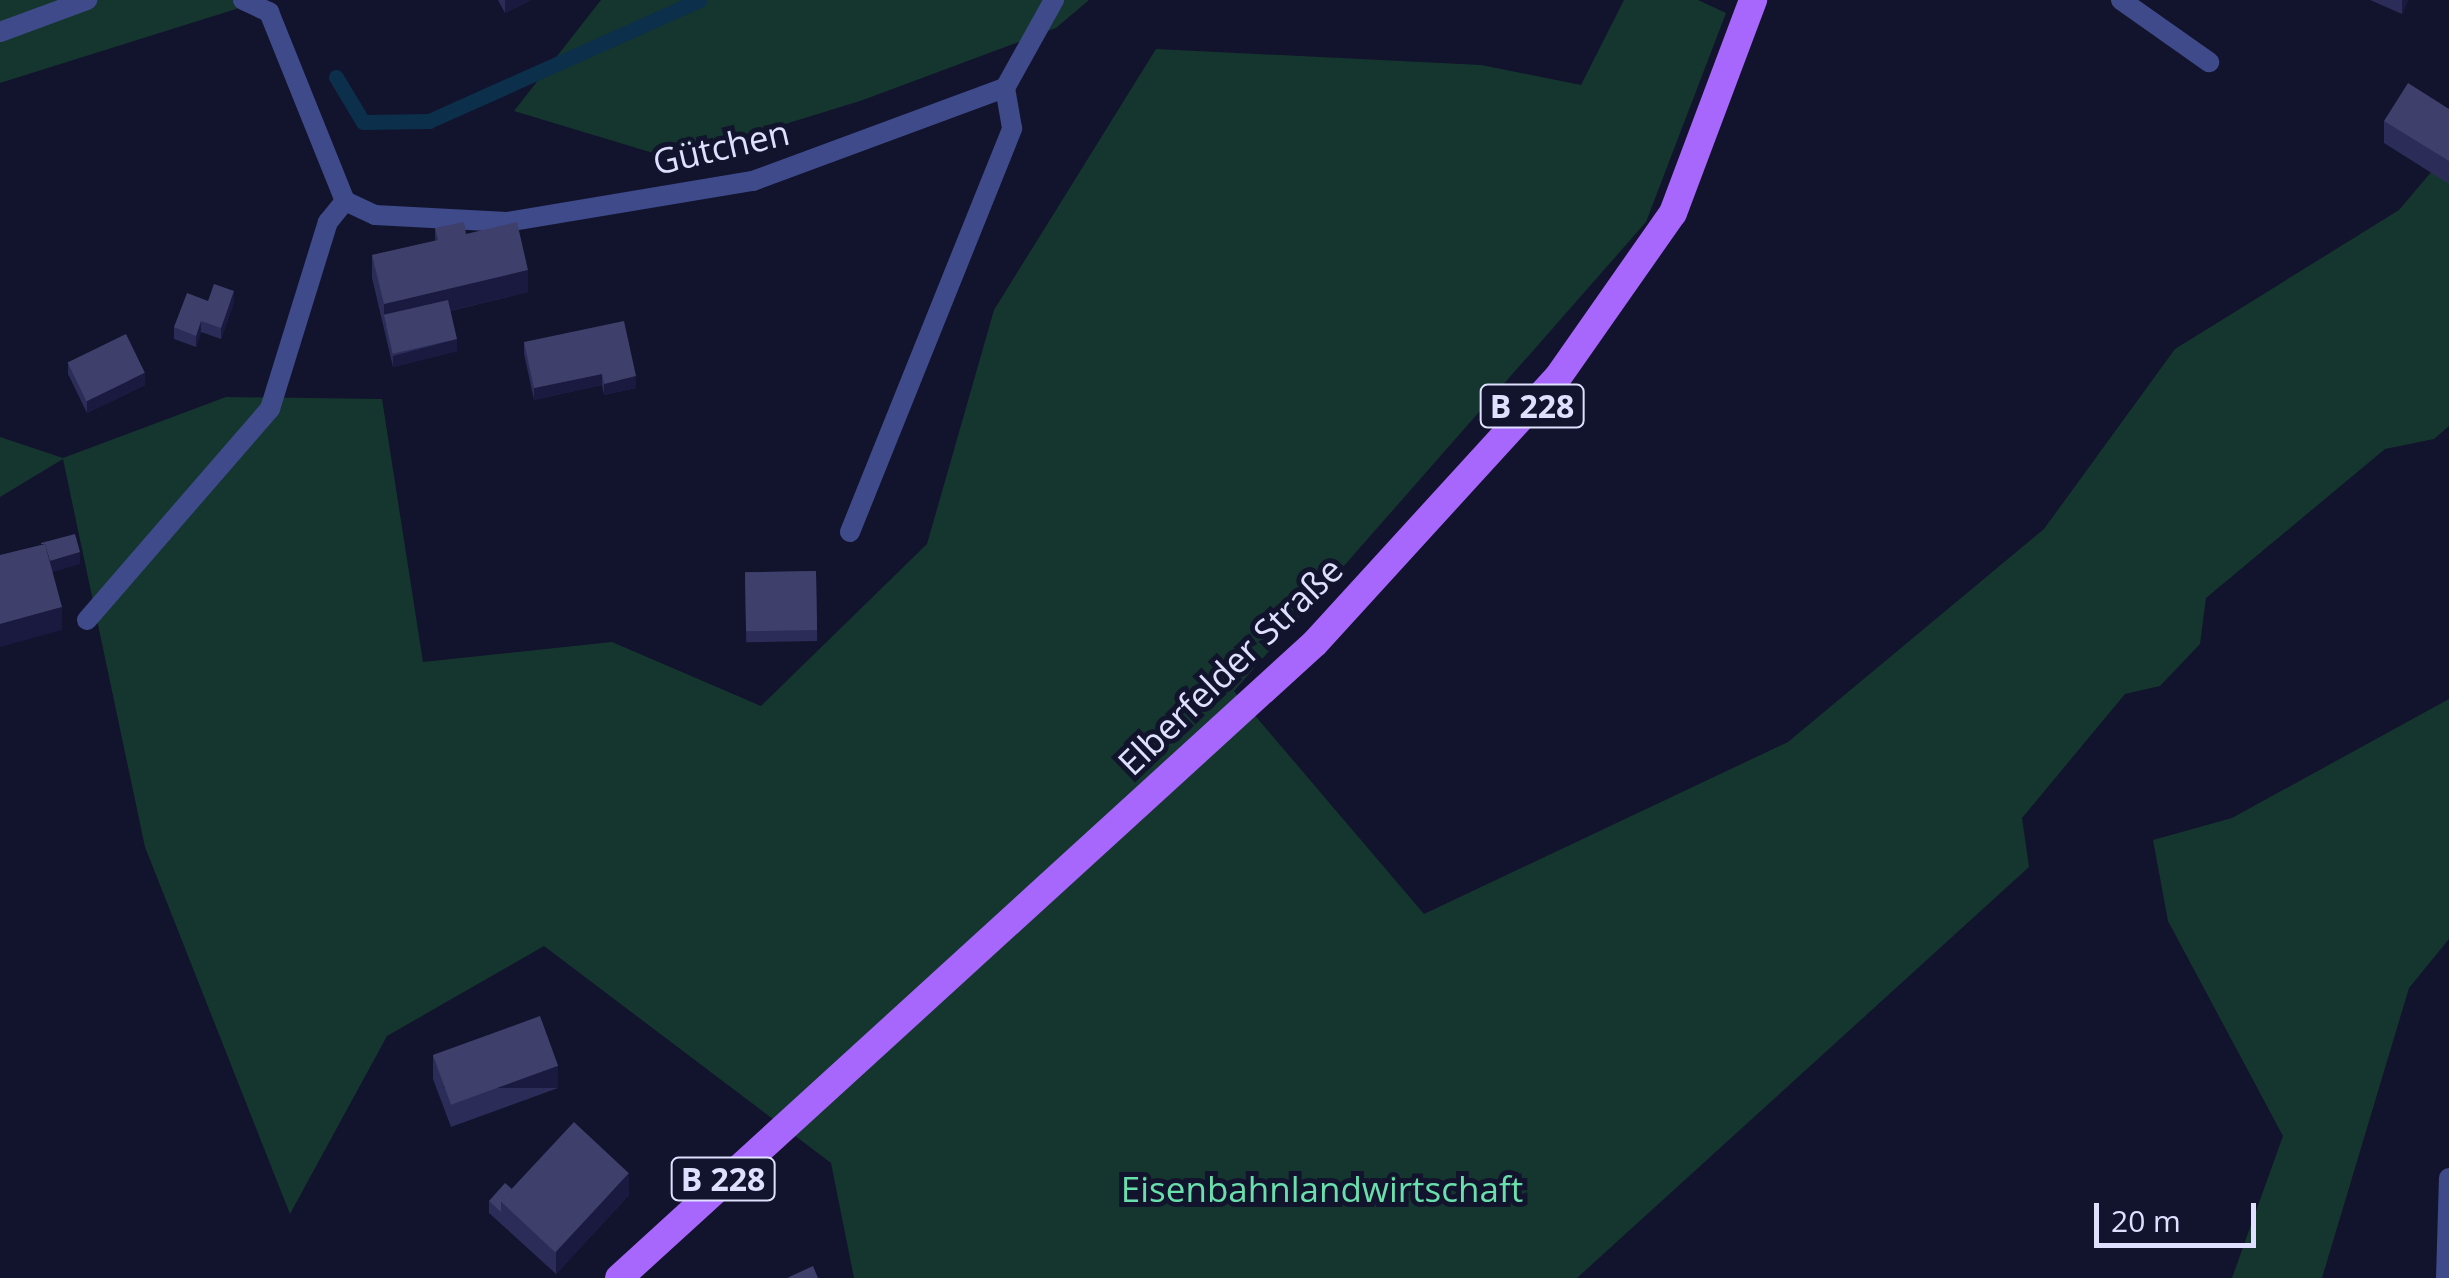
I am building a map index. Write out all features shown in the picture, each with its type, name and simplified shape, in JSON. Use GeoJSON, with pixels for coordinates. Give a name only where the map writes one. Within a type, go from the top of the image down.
{"type":"FeatureCollection","features":[{"type":"Feature","properties":{"kind":"main road","name":"Elberfelder Straße"},"geometry":{"type":"LineString","coordinates":[[619,1278],[1315,643],[1558,377],[1673,214],[1753,0]]}},
{"type":"Feature","properties":{"kind":"street"},"geometry":{"type":"LineString","coordinates":[[0,32],[87,0]]}},
{"type":"Feature","properties":{"kind":"street"},"geometry":{"type":"LineString","coordinates":[[87,620],[270,409],[328,222],[345,200],[269,12],[243,0]]}},
{"type":"Feature","properties":{"kind":"street"},"geometry":{"type":"LineString","coordinates":[[850,532],[1012,128],[1005,88],[1054,0]]}},
{"type":"Feature","properties":{"kind":"street"},"geometry":{"type":"LineString","coordinates":[[2121,0],[2209,62]]}},
{"type":"Feature","properties":{"kind":"street","name":"Gütchen"},"geometry":{"type":"LineString","coordinates":[[345,200],[374,215],[507,222],[696,190],[753,180],[1005,88]]}},
{"type":"Feature","properties":{"kind":"street"},"geometry":{"type":"LineString","coordinates":[[2446,1278],[2449,1178]]}},
{"type":"Feature","properties":{"kind":"green space"},"geometry":{"type":"Polygon","coordinates":[[[0,0],[265,0],[0,83],[0,0]]]}},
{"type":"Feature","properties":{"kind":"green space"},"geometry":{"type":"Polygon","coordinates":[[[601,0],[1089,0],[1056,28],[863,100],[673,159],[514,111],[601,0]]]}},
{"type":"Feature","properties":{"kind":"green space","name":"Eisenbahnlandwirtschaft"},"geometry":{"type":"Polygon","coordinates":[[[1624,0],[1698,0],[1726,13],[1646,222],[1234,691],[1424,914],[1788,742],[2044,529],[2175,349],[2399,210],[2449,151],[2449,426],[2434,439],[2385,449],[2206,598],[2200,644],[2160,686],[2125,694],[2022,818],[2029,867],[1577,1278],[854,1278],[831,1163],[544,946],[387,1036],[290,1214],[145,847],[63,459],[0,497],[0,437],[63,458],[226,397],[382,399],[423,662],[612,642],[761,706],[927,544],[994,310],[1156,49],[1481,65],[1581,85],[1624,0]]]}},
{"type":"Feature","properties":{"kind":"green space"},"geometry":{"type":"Polygon","coordinates":[[[2449,699],[2449,939],[2409,988],[2322,1278],[2232,1278],[2283,1136],[2168,921],[2153,840],[2232,818],[2449,699]]]}},
{"type":"Feature","properties":{"kind":"building"},"geometry":{"type":"Polygon","coordinates":[[[2408,83],[2449,109],[2449,161],[2384,121],[2408,83]]]}},
{"type":"Feature","properties":{"kind":"building"},"geometry":{"type":"Polygon","coordinates":[[[464,222],[466,234],[517,222],[528,270],[384,304],[372,255],[438,240],[435,228],[464,222]]]}},
{"type":"Feature","properties":{"kind":"building"},"geometry":{"type":"Polygon","coordinates":[[[214,284],[234,291],[221,328],[201,321],[196,336],[174,327],[187,293],[208,301],[214,284]]]}},
{"type":"Feature","properties":{"kind":"building"},"geometry":{"type":"Polygon","coordinates":[[[448,300],[457,339],[393,354],[384,315],[448,300]]]}},
{"type":"Feature","properties":{"kind":"building"},"geometry":{"type":"Polygon","coordinates":[[[624,321],[636,376],[604,384],[602,374],[534,388],[524,342],[624,321]]]}},
{"type":"Feature","properties":{"kind":"building"},"geometry":{"type":"Polygon","coordinates":[[[126,334],[145,373],[86,401],[68,362],[126,334]]]}},
{"type":"Feature","properties":{"kind":"building"},"geometry":{"type":"Polygon","coordinates":[[[75,534],[80,552],[50,561],[45,544],[41,543],[75,534]]]}},
{"type":"Feature","properties":{"kind":"building"},"geometry":{"type":"Polygon","coordinates":[[[45,544],[62,607],[0,624],[0,555],[45,544]]]}},
{"type":"Feature","properties":{"kind":"building"},"geometry":{"type":"Polygon","coordinates":[[[816,571],[817,630],[746,631],[745,572],[816,571]]]}},
{"type":"Feature","properties":{"kind":"building"},"geometry":{"type":"Polygon","coordinates":[[[540,1016],[558,1066],[451,1105],[433,1055],[540,1016]]]}},
{"type":"Feature","properties":{"kind":"building"},"geometry":{"type":"Polygon","coordinates":[[[574,1122],[629,1173],[555,1252],[500,1201],[574,1122]]]}},
{"type":"Feature","properties":{"kind":"building"},"geometry":{"type":"Polygon","coordinates":[[[505,1183],[512,1189],[501,1201],[501,1212],[489,1201],[505,1183]]]}},
{"type":"Feature","properties":{"kind":"building"},"geometry":{"type":"Polygon","coordinates":[[[813,1266],[818,1278],[787,1278],[813,1266]]]}},
{"type":"Feature","properties":{"kind":"waterway"},"geometry":{"type":"LineString","coordinates":[[336,77],[363,122],[429,121],[700,0]]}}]}
